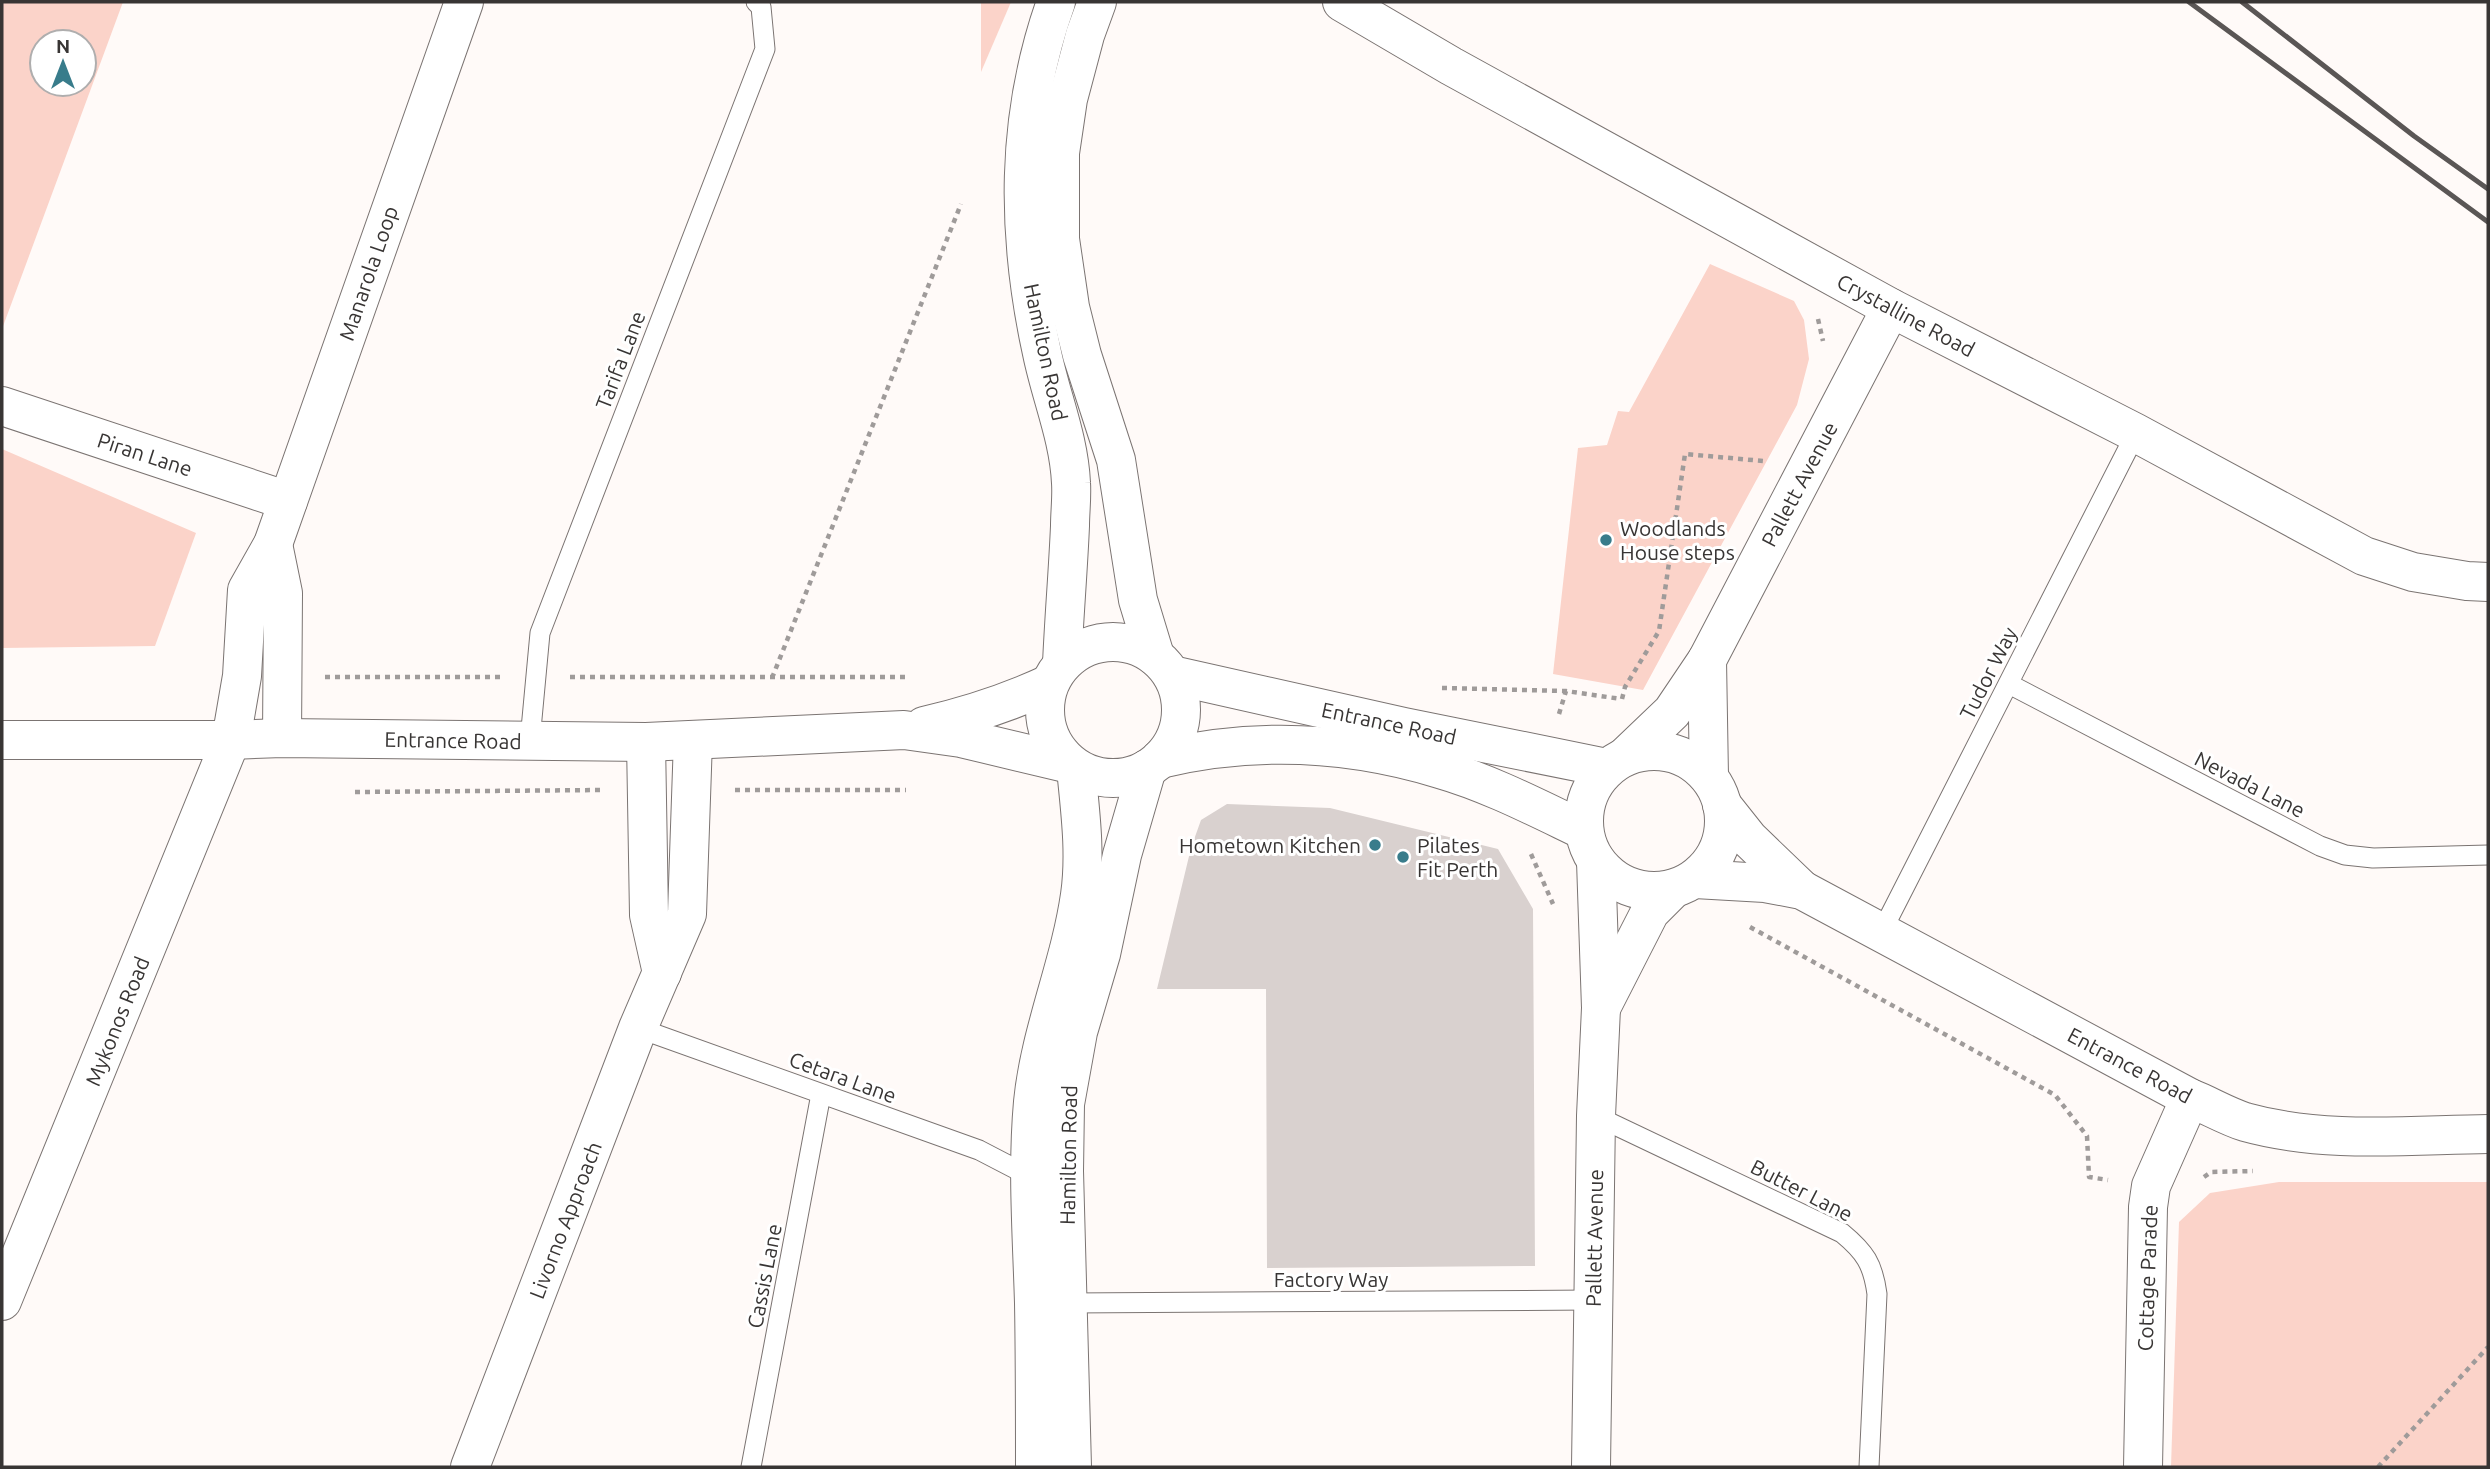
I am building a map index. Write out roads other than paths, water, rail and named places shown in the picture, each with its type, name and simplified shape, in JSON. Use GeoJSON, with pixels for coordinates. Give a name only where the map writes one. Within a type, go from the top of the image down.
{"type":"FeatureCollection","features":[{"type":"Feature","properties":{"kind":"street","name":"Manarola Loop"},"geometry":{"type":"LineString","coordinates":[[231,740],[242,676],[247,590],[272,544],[288,501],[464,2]]}},
{"type":"Feature","properties":{"kind":"street","name":"Hamilton Road"},"geometry":{"type":"LineString","coordinates":[[1055,674],[1071,483],[1062,422],[1042,356],[1032,305],[1026,242],[1024,143],[1030,95],[1044,35],[1056,2]]}},
{"type":"Feature","properties":{"kind":"street","name":"Hamilton Road"},"geometry":{"type":"LineString","coordinates":[[1097,2],[1068,99],[1060,153],[1060,239],[1070,307],[1082,355],[1116,460],[1138,600],[1163,666]]}},
{"type":"Feature","properties":{"kind":"street","name":"Crystalline Road"},"geometry":{"type":"LineString","coordinates":[[1342,2],[1451,66],[1891,308],[2136,433],[2364,556],[2413,572],[2488,582]]}},
{"type":"Feature","properties":{"kind":"street","name":"Pallett Avenue"},"geometry":{"type":"LineString","coordinates":[[1617,762],[1672,712],[1707,660],[1891,308]]}},
{"type":"Feature","properties":{"kind":"street","name":"Piran Lane"},"geometry":{"type":"LineString","coordinates":[[2,406],[288,501]]}},
{"type":"Feature","properties":{"kind":"street"},"geometry":{"type":"LineString","coordinates":[[272,544],[283,593],[282,738]]}},
{"type":"Feature","properties":{"kind":"street"},"geometry":{"type":"LineString","coordinates":[[1117,642],[1137,646],[1163,666],[1179,692],[1181,710],[1175,737],[1154,764],[1130,776],[1093,776],[1073,766],[1055,747],[1046,727],[1044,705],[1055,674],[1077,651],[1096,643],[1117,642]]}},
{"type":"Feature","properties":{"kind":"street","name":"Pallett Avenue"},"geometry":{"type":"LineString","coordinates":[[1707,660],[1716,791]]}},
{"type":"Feature","properties":{"kind":"street","name":"Entrance Road"},"geometry":{"type":"LineString","coordinates":[[1163,666],[1404,727],[1617,762]]}},
{"type":"Feature","properties":{"kind":"street","name":"Entrance Road"},"geometry":{"type":"LineString","coordinates":[[2,740],[282,738],[646,742],[904,730],[969,715],[1005,703],[1055,674]]}},
{"type":"Feature","properties":{"kind":"street","name":"Entrance Road"},"geometry":{"type":"LineString","coordinates":[[904,730],[961,738],[1073,766]]}},
{"type":"Feature","properties":{"kind":"street","name":"Mykonos Road"},"geometry":{"type":"LineString","coordinates":[[2,1301],[231,740]]}},
{"type":"Feature","properties":{"kind":"street","name":"Livorno Approach"},"geometry":{"type":"LineString","coordinates":[[470,1467],[638,1028],[687,914],[693,740]]}},
{"type":"Feature","properties":{"kind":"street"},"geometry":{"type":"LineString","coordinates":[[646,742],[649,915],[662,973]]}},
{"type":"Feature","properties":{"kind":"street","name":"Entrance Road"},"geometry":{"type":"LineString","coordinates":[[1154,764],[1201,749],[1266,744],[1345,747],[1442,769],[1529,805],[1590,846]]}},
{"type":"Feature","properties":{"kind":"street"},"geometry":{"type":"LineString","coordinates":[[1649,750],[1672,752],[1692,761],[1716,791],[1724,818],[1722,841],[1712,861],[1684,884],[1649,892],[1625,886],[1605,872],[1590,846],[1584,805],[1593,784],[1617,762],[1649,750]]}},
{"type":"Feature","properties":{"kind":"street","name":"Hamilton Road"},"geometry":{"type":"LineString","coordinates":[[1072,1467],[1064,1171],[1065,1104],[1078,1032],[1101,954],[1127,836],[1154,764]]}},
{"type":"Feature","properties":{"kind":"street","name":"Hamilton Road"},"geometry":{"type":"LineString","coordinates":[[1035,1467],[1030,1176],[1033,1102],[1040,1049],[1066,958],[1080,896],[1083,848],[1073,766]]}},
{"type":"Feature","properties":{"kind":"street","name":"Entrance Road"},"geometry":{"type":"LineString","coordinates":[[1716,791],[1749,839],[1802,890],[2190,1098],[2242,1121],[2293,1132],[2345,1136],[2488,1134]]}},
{"type":"Feature","properties":{"kind":"street","name":"Pallett Avenue"},"geometry":{"type":"LineString","coordinates":[[1590,846],[1598,911],[1601,1008],[1596,1116],[1591,1467]]}},
{"type":"Feature","properties":{"kind":"street","name":"Entrance Road"},"geometry":{"type":"LineString","coordinates":[[1684,884],[1765,883],[1802,890]]}},
{"type":"Feature","properties":{"kind":"street","name":"Pallett Avenue"},"geometry":{"type":"LineString","coordinates":[[1601,1008],[1650,912],[1684,884]]}},
{"type":"Feature","properties":{"kind":"street","name":"Cottage Parade"},"geometry":{"type":"LineString","coordinates":[[2143,1467],[2148,1206],[2151,1186],[2190,1098]]}},
{"type":"Feature","properties":{"kind":"lane","name":"Tarifa Lane"},"geometry":{"type":"LineString","coordinates":[[530,740],[540,633],[765,49],[761,7],[756,2]]}},
{"type":"Feature","properties":{"kind":"lane","name":"Tudor Way"},"geometry":{"type":"LineString","coordinates":[[1881,933],[2136,433]]}},
{"type":"Feature","properties":{"kind":"lane","name":"Nevada Lane"},"geometry":{"type":"LineString","coordinates":[[2009,684],[2308,839],[2345,855],[2373,858],[2488,855]]}},
{"type":"Feature","properties":{"kind":"lane","name":"Cetara Lane"},"geometry":{"type":"LineString","coordinates":[[638,1028],[979,1150],[1030,1176]]}},
{"type":"Feature","properties":{"kind":"lane","name":"Cassis Lane"},"geometry":{"type":"LineString","coordinates":[[751,1467],[821,1094]]}},
{"type":"Feature","properties":{"kind":"lane","name":"Butter Lane"},"geometry":{"type":"LineString","coordinates":[[1596,1116],[1842,1233],[1862,1250],[1875,1275],[1877,1294],[1869,1467]]}},
{"type":"Feature","properties":{"kind":"lane","name":"Factory Way"},"geometry":{"type":"LineString","coordinates":[[1069,1303],[1593,1300]]}},
{"type":"Feature","properties":{"kind":"railway"},"geometry":{"type":"LineString","coordinates":[[2189,2],[2488,222]]}},
{"type":"Feature","properties":{"kind":"railway"},"geometry":{"type":"LineString","coordinates":[[2242,2],[2414,136],[2488,189]]}},
{"type":"Feature","properties":{"kind":"place","name":"Woodlands House steps"},"geometry":{"type":"Point","coordinates":[1606,540]}},
{"type":"Feature","properties":{"kind":"place","name":"Hometown Kitchen"},"geometry":{"type":"Point","coordinates":[1375,845]}},
{"type":"Feature","properties":{"kind":"place","name":"Pilates Fit Perth"},"geometry":{"type":"Point","coordinates":[1403,857]}}]}
